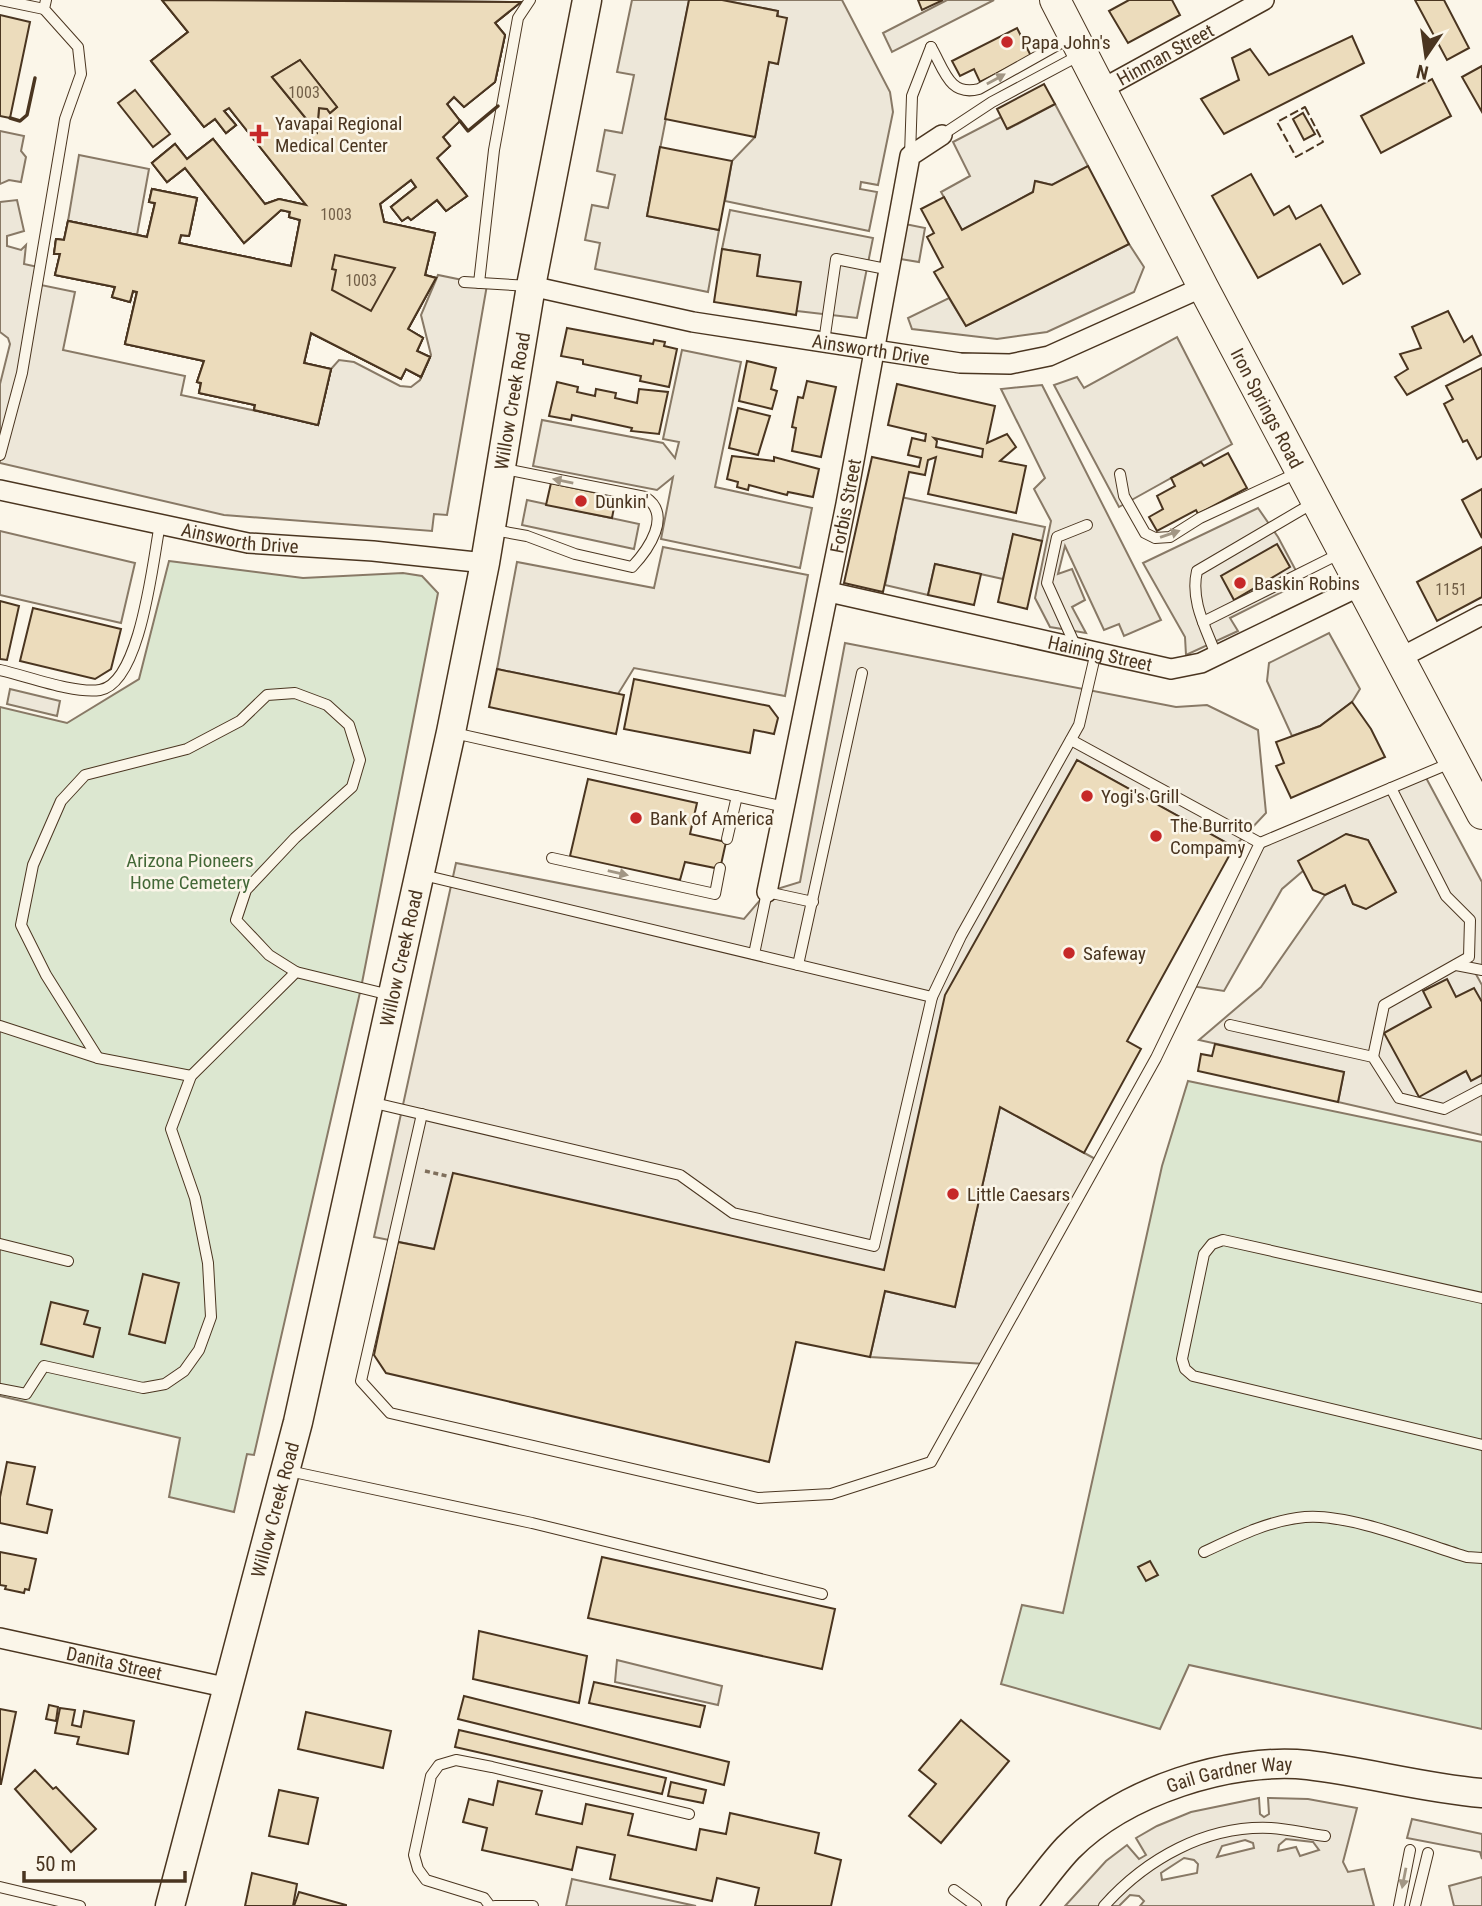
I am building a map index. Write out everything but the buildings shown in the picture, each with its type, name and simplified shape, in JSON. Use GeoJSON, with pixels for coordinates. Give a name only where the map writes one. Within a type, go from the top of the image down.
{"type":"FeatureCollection","features":[{"type":"Feature","properties":{"kind":"main road","name":"Willow Creek Road"},"geometry":{"type":"LineString","coordinates":[[170,1906],[191,1818],[229,1688],[285,1470],[451,732],[485,563],[530,286],[587,0]]}},
{"type":"Feature","properties":{"kind":"main road","name":"Iron Springs Road"},"geometry":{"type":"LineString","coordinates":[[1055,0],[1398,659],[1482,814]]}},
{"type":"Feature","properties":{"kind":"main road","name":"Gail Gardner Way"},"geometry":{"type":"LineString","coordinates":[[1021,1906],[1069,1847],[1120,1808],[1183,1781],[1256,1765],[1308,1765],[1433,1789],[1482,1793]]}},
{"type":"Feature","properties":{"kind":"street","name":"Hinman Street"},"geometry":{"type":"LineString","coordinates":[[1102,89],[1264,0]]}},
{"type":"Feature","properties":{"kind":"street"},"geometry":{"type":"LineString","coordinates":[[910,156],[942,135]]}},
{"type":"Feature","properties":{"kind":"street","name":"Forbis Street"},"geometry":{"type":"LineString","coordinates":[[767,892],[829,592],[891,270],[910,156]]}},
{"type":"Feature","properties":{"kind":"street","name":"Ainsworth Drive"},"geometry":{"type":"LineString","coordinates":[[530,286],[693,321],[960,363],[1010,364],[1049,356],[1203,287]]}},
{"type":"Feature","properties":{"kind":"street","name":"Ainsworth Drive"},"geometry":{"type":"LineString","coordinates":[[0,490],[248,543],[373,551],[485,563]]}},
{"type":"Feature","properties":{"kind":"street","name":"Haining Street"},"geometry":{"type":"LineString","coordinates":[[829,592],[1171,669],[1201,663],[1360,586]]}},
{"type":"Feature","properties":{"kind":"street"},"geometry":{"type":"LineString","coordinates":[[1398,659],[1482,615]]}},
{"type":"Feature","properties":{"kind":"street","name":"Danita Street"},"geometry":{"type":"LineString","coordinates":[[0,1638],[229,1688]]}},
{"type":"Feature","properties":{"kind":"lane"},"geometry":{"type":"LineString","coordinates":[[0,455],[22,373],[65,119],[81,74],[78,47],[45,4],[1,0]]}},
{"type":"Feature","properties":{"kind":"lane"},"geometry":{"type":"LineString","coordinates":[[478,283],[494,150],[513,44],[518,18],[530,0]]}},
{"type":"Feature","properties":{"kind":"lane"},"geometry":{"type":"LineString","coordinates":[[910,156],[912,96],[931,47],[955,88],[966,92],[979,89],[1079,44]]}},
{"type":"Feature","properties":{"kind":"lane"},"geometry":{"type":"LineString","coordinates":[[942,135],[1079,44]]}},
{"type":"Feature","properties":{"kind":"lane"},"geometry":{"type":"LineString","coordinates":[[824,342],[836,259],[891,270]]}},
{"type":"Feature","properties":{"kind":"lane"},"geometry":{"type":"LineString","coordinates":[[464,282],[530,286]]}},
{"type":"Feature","properties":{"kind":"lane"},"geometry":{"type":"LineString","coordinates":[[490,530],[527,536],[575,554],[632,567],[649,548],[658,516],[651,501],[645,497],[500,468]]}},
{"type":"Feature","properties":{"kind":"lane"},"geometry":{"type":"LineString","coordinates":[[1120,474],[1129,505],[1145,533],[1155,538],[1170,537],[1199,518],[1300,472]]}},
{"type":"Feature","properties":{"kind":"lane"},"geometry":{"type":"LineString","coordinates":[[1216,655],[1193,587],[1197,571],[1316,501]]}},
{"type":"Feature","properties":{"kind":"lane"},"geometry":{"type":"LineString","coordinates":[[0,670],[79,689],[101,690],[117,682],[130,663],[138,635],[160,524]]}},
{"type":"Feature","properties":{"kind":"lane"},"geometry":{"type":"LineString","coordinates":[[1076,647],[1046,583],[1057,537],[1087,524]]}},
{"type":"Feature","properties":{"kind":"lane"},"geometry":{"type":"LineString","coordinates":[[1203,622],[1343,552]]}},
{"type":"Feature","properties":{"kind":"lane"},"geometry":{"type":"LineString","coordinates":[[368,1101],[680,1175],[733,1213],[874,1246],[932,997],[961,936],[1080,725],[1096,652]]}},
{"type":"Feature","properties":{"kind":"lane"},"geometry":{"type":"LineString","coordinates":[[798,965],[862,673]]}},
{"type":"Feature","properties":{"kind":"lane"},"geometry":{"type":"LineString","coordinates":[[98,1058],[46,975],[21,925],[33,865],[61,801],[85,775],[187,749],[240,721],[267,695],[295,694],[327,705],[349,724],[360,760],[352,787],[295,838],[246,890],[236,920],[269,956],[296,972],[392,995]]}},
{"type":"Feature","properties":{"kind":"lane"},"geometry":{"type":"LineString","coordinates":[[451,732],[785,807]]}},
{"type":"Feature","properties":{"kind":"lane"},"geometry":{"type":"LineString","coordinates":[[1071,740],[1260,843]]}},
{"type":"Feature","properties":{"kind":"lane"},"geometry":{"type":"LineString","coordinates":[[422,1114],[361,1381],[390,1413],[758,1499],[831,1494],[931,1462],[1156,1058],[1260,843],[1454,762]]}},
{"type":"Feature","properties":{"kind":"lane"},"geometry":{"type":"LineString","coordinates":[[1391,788],[1446,896],[1470,920],[1469,957],[1384,1006],[1373,1057],[1399,1098],[1444,1109],[1482,1088]]}},
{"type":"Feature","properties":{"kind":"lane"},"geometry":{"type":"LineString","coordinates":[[727,839],[737,796]]}},
{"type":"Feature","properties":{"kind":"lane"},"geometry":{"type":"LineString","coordinates":[[552,858],[715,894],[720,868]]}},
{"type":"Feature","properties":{"kind":"lane"},"geometry":{"type":"LineString","coordinates":[[419,874],[932,997]]}},
{"type":"Feature","properties":{"kind":"lane"},"geometry":{"type":"LineString","coordinates":[[754,954],[767,892],[813,902]]}},
{"type":"Feature","properties":{"kind":"lane"},"geometry":{"type":"LineString","coordinates":[[1456,965],[1482,970]]}},
{"type":"Feature","properties":{"kind":"lane"},"geometry":{"type":"LineString","coordinates":[[0,1389],[26,1394],[44,1366],[143,1388],[165,1384],[184,1371],[199,1350],[211,1317],[208,1263],[195,1198],[171,1129],[191,1076],[296,972]]}},
{"type":"Feature","properties":{"kind":"lane"},"geometry":{"type":"LineString","coordinates":[[0,1026],[98,1058],[191,1076]]}},
{"type":"Feature","properties":{"kind":"lane"},"geometry":{"type":"LineString","coordinates":[[1230,1026],[1373,1057]]}},
{"type":"Feature","properties":{"kind":"lane"},"geometry":{"type":"LineString","coordinates":[[1482,1298],[1223,1240],[1212,1244],[1204,1254],[1182,1359],[1185,1369],[1193,1376],[1482,1445]]}},
{"type":"Feature","properties":{"kind":"lane"},"geometry":{"type":"LineString","coordinates":[[0,1244],[68,1261]]}},
{"type":"Feature","properties":{"kind":"lane"},"geometry":{"type":"LineString","coordinates":[[285,1470],[532,1523],[822,1594]]}},
{"type":"Feature","properties":{"kind":"lane"},"geometry":{"type":"LineString","coordinates":[[1204,1552],[1260,1527],[1307,1516],[1351,1522],[1467,1557],[1482,1558]]}},
{"type":"Feature","properties":{"kind":"lane"},"geometry":{"type":"LineString","coordinates":[[533,1906],[493,1906],[484,1898],[426,1880],[418,1869],[414,1855],[432,1776],[439,1765],[456,1760],[492,1767],[690,1814]]}},
{"type":"Feature","properties":{"kind":"lane"},"geometry":{"type":"LineString","coordinates":[[1104,1906],[1126,1881],[1159,1858],[1188,1843],[1226,1833],[1270,1828],[1325,1836]]}},
{"type":"Feature","properties":{"kind":"lane"},"geometry":{"type":"LineString","coordinates":[[1399,1906],[1410,1850]]}},
{"type":"Feature","properties":{"kind":"lane"},"geometry":{"type":"LineString","coordinates":[[1415,1906],[1428,1853]]}},
{"type":"Feature","properties":{"kind":"lane"},"geometry":{"type":"LineString","coordinates":[[0,1887],[80,1906]]}},
{"type":"Feature","properties":{"kind":"lane"},"geometry":{"type":"LineString","coordinates":[[954,1890],[976,1906]]}},
{"type":"Feature","properties":{"kind":"green space","name":"Arizona Pioneers Home Cemetery"},"geometry":{"type":"Polygon","coordinates":[[[169,561],[303,578],[403,573],[422,576],[438,593],[361,988],[254,1455],[247,1454],[234,1512],[169,1497],[180,1438],[0,1396],[0,707],[67,723],[139,679],[169,561]]]}},
{"type":"Feature","properties":{"kind":"green space"},"geometry":{"type":"Polygon","coordinates":[[[1188,1081],[1482,1142],[1482,1729],[1189,1665],[1160,1729],[1001,1684],[1022,1605],[1063,1613],[1162,1166],[1188,1081]]]}},
{"type":"Feature","properties":{"kind":"shaded area"},"geometry":{"type":"Polygon","coordinates":[[[632,0],[689,0],[647,216],[719,230],[708,292],[595,269],[600,243],[585,240],[592,205],[608,208],[615,175],[597,171],[605,130],[622,133],[634,75],[617,72],[632,0]]]}},
{"type":"Feature","properties":{"kind":"shaded area"},"geometry":{"type":"Polygon","coordinates":[[[722,0],[842,0],[890,92],[893,112],[878,185],[861,182],[860,189],[877,192],[869,231],[725,201],[732,161],[755,137],[769,62],[778,64],[778,11],[722,0]]]}},
{"type":"Feature","properties":{"kind":"shaded area"},"geometry":{"type":"Polygon","coordinates":[[[947,0],[994,0],[892,52],[883,33],[947,0]]]}},
{"type":"Feature","properties":{"kind":"shaded area"},"geometry":{"type":"Polygon","coordinates":[[[1055,104],[1088,166],[1052,185],[1036,181],[1033,192],[962,230],[941,192],[970,176],[953,142],[1001,117],[1008,129],[1055,104]]]}},
{"type":"Feature","properties":{"kind":"shaded area"},"geometry":{"type":"Polygon","coordinates":[[[0,131],[24,136],[21,151],[26,157],[21,182],[9,180],[0,184],[0,131]]]}},
{"type":"Feature","properties":{"kind":"shaded area"},"geometry":{"type":"Polygon","coordinates":[[[79,155],[149,169],[137,235],[68,221],[79,155]]]}},
{"type":"Feature","properties":{"kind":"shaded area"},"geometry":{"type":"Polygon","coordinates":[[[17,200],[24,231],[7,236],[7,246],[21,250],[26,245],[24,264],[38,267],[36,284],[75,292],[63,350],[185,376],[181,395],[318,424],[331,369],[339,360],[354,362],[400,386],[411,387],[420,380],[431,355],[421,315],[438,275],[487,285],[447,515],[434,514],[432,531],[224,515],[0,463],[0,384],[10,344],[8,338],[0,332],[0,202],[17,200]]]}},
{"type":"Feature","properties":{"kind":"shaded area"},"geometry":{"type":"Polygon","coordinates":[[[730,210],[873,238],[857,318],[797,311],[757,276],[760,255],[722,249],[730,210]]]}},
{"type":"Feature","properties":{"kind":"shaded area"},"geometry":{"type":"Polygon","coordinates":[[[900,223],[925,228],[919,262],[894,258],[900,223]]]}},
{"type":"Feature","properties":{"kind":"shaded area"},"geometry":{"type":"Polygon","coordinates":[[[1129,244],[1144,267],[1134,292],[1047,332],[997,339],[912,329],[908,318],[949,298],[966,326],[1129,244]]]}},
{"type":"Feature","properties":{"kind":"shaded area"},"geometry":{"type":"Polygon","coordinates":[[[1177,337],[1232,444],[1119,507],[1054,385],[1077,377],[1084,388],[1177,337]]]}},
{"type":"Feature","properties":{"kind":"shaded area"},"geometry":{"type":"Polygon","coordinates":[[[682,350],[741,362],[715,487],[812,508],[800,568],[661,539],[673,477],[657,490],[533,466],[542,420],[663,443],[675,458],[679,442],[663,439],[682,350]]]}},
{"type":"Feature","properties":{"kind":"shaded area"},"geometry":{"type":"Polygon","coordinates":[[[1042,385],[1161,620],[1124,636],[1119,624],[1104,630],[1065,546],[1058,574],[1072,569],[1085,600],[1072,607],[1086,633],[1050,627],[1035,598],[1051,521],[1034,489],[1045,478],[1001,389],[1042,385]]]}},
{"type":"Feature","properties":{"kind":"shaded area"},"geometry":{"type":"Polygon","coordinates":[[[872,491],[1045,527],[1042,541],[1013,535],[1003,579],[935,564],[928,595],[885,585],[895,538],[864,531],[872,491]]]}},
{"type":"Feature","properties":{"kind":"shaded area"},"geometry":{"type":"Polygon","coordinates":[[[527,500],[639,524],[634,549],[522,525],[527,500]]]}},
{"type":"Feature","properties":{"kind":"shaded area"},"geometry":{"type":"Polygon","coordinates":[[[1258,508],[1278,537],[1302,582],[1230,618],[1238,631],[1186,655],[1185,637],[1143,563],[1258,508]]]}},
{"type":"Feature","properties":{"kind":"shaded area"},"geometry":{"type":"Polygon","coordinates":[[[0,531],[135,563],[121,623],[0,595],[0,531]]]}},
{"type":"Feature","properties":{"kind":"shaded area"},"geometry":{"type":"Polygon","coordinates":[[[663,547],[808,575],[785,696],[634,668],[618,694],[497,669],[517,562],[654,588],[663,547]]]}},
{"type":"Feature","properties":{"kind":"shaded area"},"geometry":{"type":"Polygon","coordinates":[[[1329,633],[1360,689],[1352,702],[1320,726],[1292,736],[1267,681],[1269,663],[1329,633]]]}},
{"type":"Feature","properties":{"kind":"shaded area"},"geometry":{"type":"Polygon","coordinates":[[[845,643],[1176,707],[1207,705],[1258,730],[1266,813],[1234,847],[1077,760],[884,1270],[434,1249],[374,1237],[456,863],[744,919],[767,892],[800,882],[845,643]]]}},
{"type":"Feature","properties":{"kind":"shaded area"},"geometry":{"type":"Polygon","coordinates":[[[10,689],[60,701],[57,716],[7,704],[10,689]]]}},
{"type":"Feature","properties":{"kind":"shaded area"},"geometry":{"type":"Polygon","coordinates":[[[1424,774],[1482,882],[1482,964],[1473,969],[1482,985],[1482,1135],[1338,1102],[1344,1072],[1199,1040],[1261,987],[1325,895],[1345,885],[1353,904],[1366,909],[1396,892],[1368,840],[1346,834],[1282,889],[1224,991],[1191,986],[1260,843],[1424,774]]]}},
{"type":"Feature","properties":{"kind":"shaded area"},"geometry":{"type":"Polygon","coordinates":[[[1000,1107],[1099,1161],[986,1364],[870,1357],[885,1291],[955,1307],[1000,1107]]]}},
{"type":"Feature","properties":{"kind":"shaded area"},"geometry":{"type":"Polygon","coordinates":[[[617,1660],[722,1686],[718,1705],[615,1682],[617,1660]]]}},
{"type":"Feature","properties":{"kind":"shaded area"},"geometry":{"type":"Polygon","coordinates":[[[1259,1798],[1260,1814],[1264,1817],[1269,1814],[1268,1798],[1308,1799],[1357,1808],[1343,1862],[1348,1872],[1364,1869],[1374,1906],[1140,1906],[1144,1901],[1139,1896],[1130,1895],[1119,1906],[1065,1906],[1106,1861],[1127,1845],[1139,1859],[1146,1855],[1136,1838],[1191,1812],[1259,1798]],[[1286,1839],[1279,1845],[1278,1851],[1296,1847],[1300,1856],[1319,1850],[1313,1842],[1286,1839]],[[1245,1840],[1222,1846],[1217,1857],[1254,1848],[1253,1843],[1245,1840]],[[1184,1858],[1161,1873],[1162,1880],[1197,1873],[1198,1864],[1194,1860],[1184,1858]]]}},
{"type":"Feature","properties":{"kind":"shaded area"},"geometry":{"type":"Polygon","coordinates":[[[1412,1819],[1482,1834],[1482,1859],[1480,1852],[1407,1838],[1412,1819]]]}},
{"type":"Feature","properties":{"kind":"shaded area"},"geometry":{"type":"Polygon","coordinates":[[[1482,1877],[1482,1906],[1454,1906],[1449,1886],[1482,1877]]]}},
{"type":"Feature","properties":{"kind":"shaded area"},"geometry":{"type":"Polygon","coordinates":[[[572,1879],[696,1906],[566,1906],[572,1879]]]}},
{"type":"Feature","properties":{"kind":"fence"},"geometry":{"type":"LineString","coordinates":[[1305,107],[1323,142],[1296,157],[1277,122],[1305,107]]}},
{"type":"Feature","properties":{"kind":"wall"},"geometry":{"type":"LineString","coordinates":[[10,118],[20,121],[27,115],[35,78]]}},
{"type":"Feature","properties":{"kind":"wall"},"geometry":{"type":"LineString","coordinates":[[460,121],[468,131],[498,106]]}},
{"type":"Feature","properties":{"kind":"place","name":"Papa John's"},"geometry":{"type":"Point","coordinates":[1007,42]}},
{"type":"Feature","properties":{"kind":"place","name":"Yavapai Regional Medical Center"},"geometry":{"type":"Point","coordinates":[259,134]}},
{"type":"Feature","properties":{"kind":"place","name":"Dunkin'"},"geometry":{"type":"Point","coordinates":[581,501]}},
{"type":"Feature","properties":{"kind":"place","name":"Baskin Robins"},"geometry":{"type":"Point","coordinates":[1240,583]}},
{"type":"Feature","properties":{"kind":"place","name":"Yogi's Grill"},"geometry":{"type":"Point","coordinates":[1087,796]}},
{"type":"Feature","properties":{"kind":"place","name":"Bank of America"},"geometry":{"type":"Point","coordinates":[636,818]}},
{"type":"Feature","properties":{"kind":"place","name":"The Burrito Compamy"},"geometry":{"type":"Point","coordinates":[1156,836]}},
{"type":"Feature","properties":{"kind":"place","name":"Safeway"},"geometry":{"type":"Point","coordinates":[1069,953]}},
{"type":"Feature","properties":{"kind":"place","name":"Little Caesars"},"geometry":{"type":"Point","coordinates":[953,1194]}}]}
